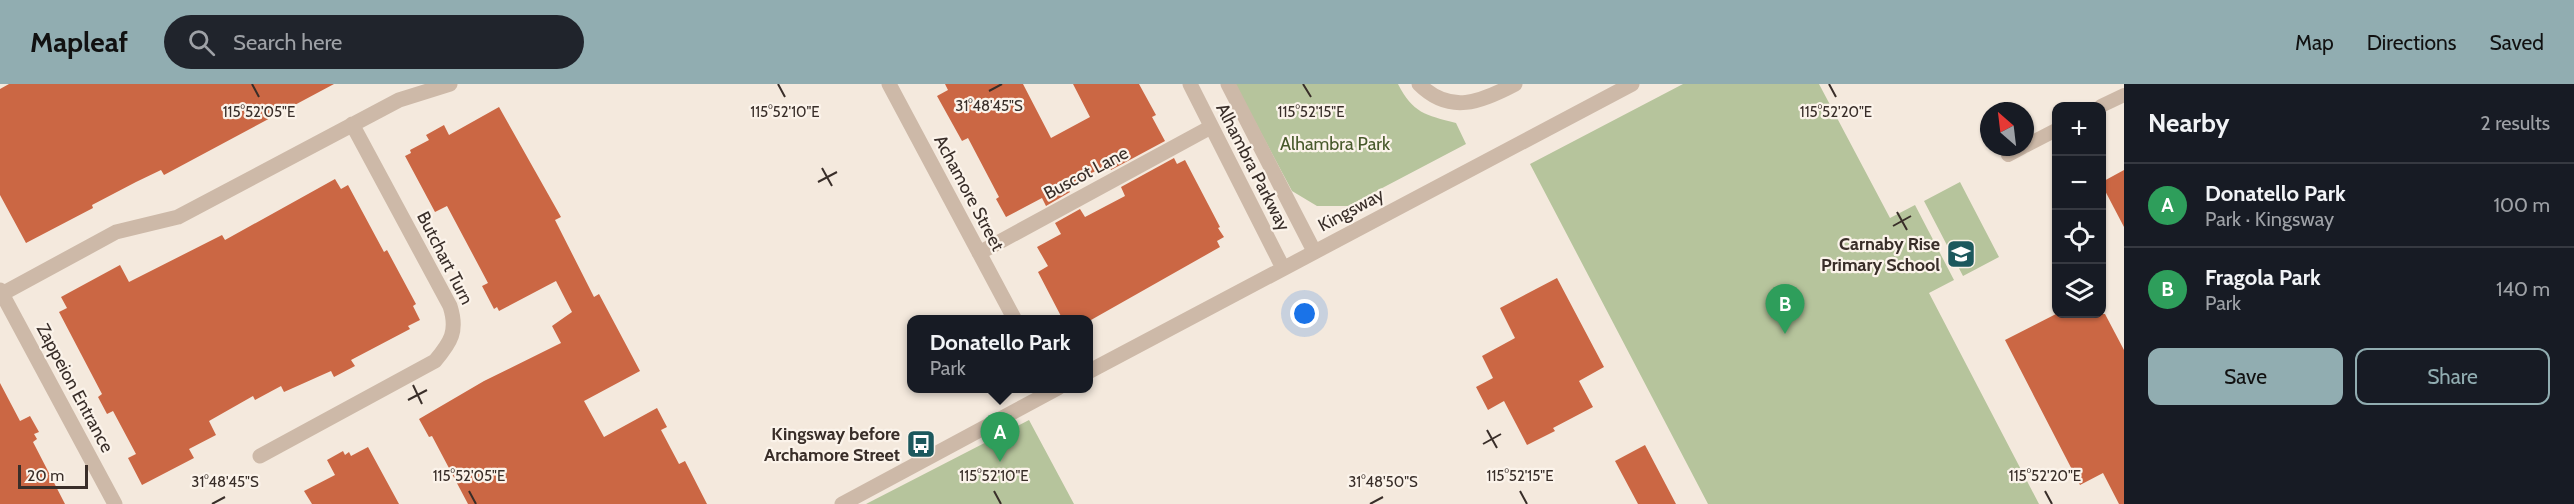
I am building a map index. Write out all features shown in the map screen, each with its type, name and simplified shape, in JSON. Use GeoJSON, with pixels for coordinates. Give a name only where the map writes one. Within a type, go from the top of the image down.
{"type":"FeatureCollection","features":[{"type":"Feature","properties":{"kind":"street"},"geometry":{"type":"LineString","coordinates":[[1,292],[116,232],[178,217],[399,99],[450,84]]}},
{"type":"Feature","properties":{"kind":"street","name":"Achamore Street"},"geometry":{"type":"LineString","coordinates":[[889,84],[1012,315]]}},
{"type":"Feature","properties":{"kind":"street","name":"Alhambra Parkway"},"geometry":{"type":"LineString","coordinates":[[1190,84],[1283,268]]}},
{"type":"Feature","properties":{"kind":"street","name":"Alhambra Parkway"},"geometry":{"type":"LineString","coordinates":[[1228,84],[1314,251]]}},
{"type":"Feature","properties":{"kind":"street"},"geometry":{"type":"LineString","coordinates":[[1419,84],[1445,102],[1466,103],[1491,96],[1515,84]]}},
{"type":"Feature","properties":{"kind":"street","name":"Kingsway"},"geometry":{"type":"LineString","coordinates":[[1093,370],[1632,84]]}},
{"type":"Feature","properties":{"kind":"street","name":"Butchart Turn"},"geometry":{"type":"LineString","coordinates":[[260,456],[435,361],[452,336],[454,321],[450,306],[352,124]]}},
{"type":"Feature","properties":{"kind":"street","name":"Buscot Lane"},"geometry":{"type":"LineString","coordinates":[[979,253],[1210,127]]}},
{"type":"Feature","properties":{"kind":"street","name":"Zappeion Entrance"},"geometry":{"type":"LineString","coordinates":[[1,292],[115,504]]}},
{"type":"Feature","properties":{"kind":"street"},"geometry":{"type":"LineString","coordinates":[[843,504],[1048,393]]}},
{"type":"Feature","properties":{"kind":"lane"},"geometry":{"type":"LineString","coordinates":[[2106,104],[2124,95]]}},
{"type":"Feature","properties":{"kind":"lane"},"geometry":{"type":"LineString","coordinates":[[2034,142],[2052,132]]}},
{"type":"Feature","properties":{"kind":"green space","name":"Alhambra Park"},"geometry":{"type":"Polygon","coordinates":[[[1235,84],[1398,84],[1415,107],[1428,115],[1456,123],[1466,144],[1348,206],[1317,206],[1292,191],[1235,84]]]}},
{"type":"Feature","properties":{"kind":"green space"},"geometry":{"type":"Polygon","coordinates":[[[1683,84],[1819,84],[1890,218],[1915,205],[1954,280],[1929,293],[2039,504],[1708,504],[1530,164],[1683,84]]]}},
{"type":"Feature","properties":{"kind":"green space"},"geometry":{"type":"Polygon","coordinates":[[[1960,182],[1999,257],[1963,276],[1924,201],[1960,182]]]}},
{"type":"Feature","properties":{"kind":"green space"},"geometry":{"type":"Polygon","coordinates":[[[1029,420],[1074,504],[866,504],[1029,420]]]}},
{"type":"Feature","properties":{"kind":"building"},"geometry":{"type":"Polygon","coordinates":[[[9,84],[334,84],[164,175],[161,170],[136,182],[92,205],[93,208],[26,243],[0,195],[0,89],[9,84]]]}},
{"type":"Feature","properties":{"kind":"building"},"geometry":{"type":"Polygon","coordinates":[[[945,84],[1023,84],[1051,138],[1090,117],[1073,84],[1139,84],[1156,115],[1152,117],[1165,141],[1111,170],[1108,164],[1067,187],[1070,192],[1046,206],[1042,198],[1006,217],[996,199],[999,197],[968,138],[962,141],[937,96],[948,90],[945,84]]]}},
{"type":"Feature","properties":{"kind":"building"},"geometry":{"type":"Polygon","coordinates":[[[499,107],[561,217],[555,220],[594,297],[599,294],[640,371],[584,401],[604,437],[657,408],[667,427],[661,430],[679,464],[685,461],[707,504],[468,504],[432,436],[429,437],[419,419],[484,381],[561,343],[552,326],[572,312],[556,281],[499,311],[497,307],[494,309],[482,286],[488,283],[447,206],[435,212],[405,156],[411,153],[410,150],[429,140],[426,135],[444,125],[449,135],[499,107]]]}},
{"type":"Feature","properties":{"kind":"building"},"geometry":{"type":"Polygon","coordinates":[[[1174,158],[1177,164],[1185,160],[1220,227],[1218,228],[1224,237],[1217,241],[1220,247],[1093,319],[1093,315],[1060,315],[1038,272],[1048,266],[1037,247],[1061,234],[1055,223],[1080,209],[1085,217],[1125,196],[1121,187],[1174,158]]]}},
{"type":"Feature","properties":{"kind":"building"},"geometry":{"type":"Polygon","coordinates":[[[2124,170],[2124,227],[2106,193],[2106,180],[2124,170]]]}},
{"type":"Feature","properties":{"kind":"building"},"geometry":{"type":"Polygon","coordinates":[[[335,179],[341,189],[348,185],[384,252],[387,250],[416,304],[413,306],[420,320],[408,326],[410,329],[351,360],[355,366],[334,377],[331,371],[284,392],[281,386],[255,400],[253,396],[209,421],[216,435],[189,449],[194,458],[142,485],[128,458],[136,454],[113,411],[107,414],[98,397],[102,394],[59,312],[67,308],[61,297],[120,265],[129,282],[222,235],[225,240],[335,179]]]}},
{"type":"Feature","properties":{"kind":"building"},"geometry":{"type":"Polygon","coordinates":[[[1557,278],[1604,367],[1579,381],[1593,407],[1553,428],[1555,431],[1527,445],[1504,401],[1488,410],[1476,387],[1493,378],[1482,356],[1515,338],[1500,308],[1557,278]]]}},
{"type":"Feature","properties":{"kind":"building"},"geometry":{"type":"Polygon","coordinates":[[[2052,316],[2052,318],[2106,318],[2106,316],[2124,350],[2124,504],[2119,504],[2103,473],[2080,485],[2005,340],[2052,316]]]}},
{"type":"Feature","properties":{"kind":"building"},"geometry":{"type":"Polygon","coordinates":[[[0,383],[20,421],[30,416],[39,432],[34,434],[37,439],[33,442],[65,504],[0,504],[0,383]]]}},
{"type":"Feature","properties":{"kind":"building"},"geometry":{"type":"Polygon","coordinates":[[[1645,445],[1676,504],[1638,504],[1615,461],[1645,445]]]}},
{"type":"Feature","properties":{"kind":"building"},"geometry":{"type":"Polygon","coordinates":[[[368,447],[399,504],[312,504],[304,491],[335,475],[327,460],[343,451],[345,455],[349,452],[351,456],[368,447]]]}},
{"type":"Feature","properties":{"kind":"place","name":"Carnaby Rise Primary School"},"geometry":{"type":"Point","coordinates":[1961,254]}},
{"type":"Feature","properties":{"kind":"place","name":"Fragola Park"},"geometry":{"type":"Point","coordinates":[1785,334]}},
{"type":"Feature","properties":{"kind":"place","name":"Kingsway before Archamore Street"},"geometry":{"type":"Point","coordinates":[921,444]}},
{"type":"Feature","properties":{"kind":"place","name":"Donatello Park"},"geometry":{"type":"Point","coordinates":[1000,462]}}]}
